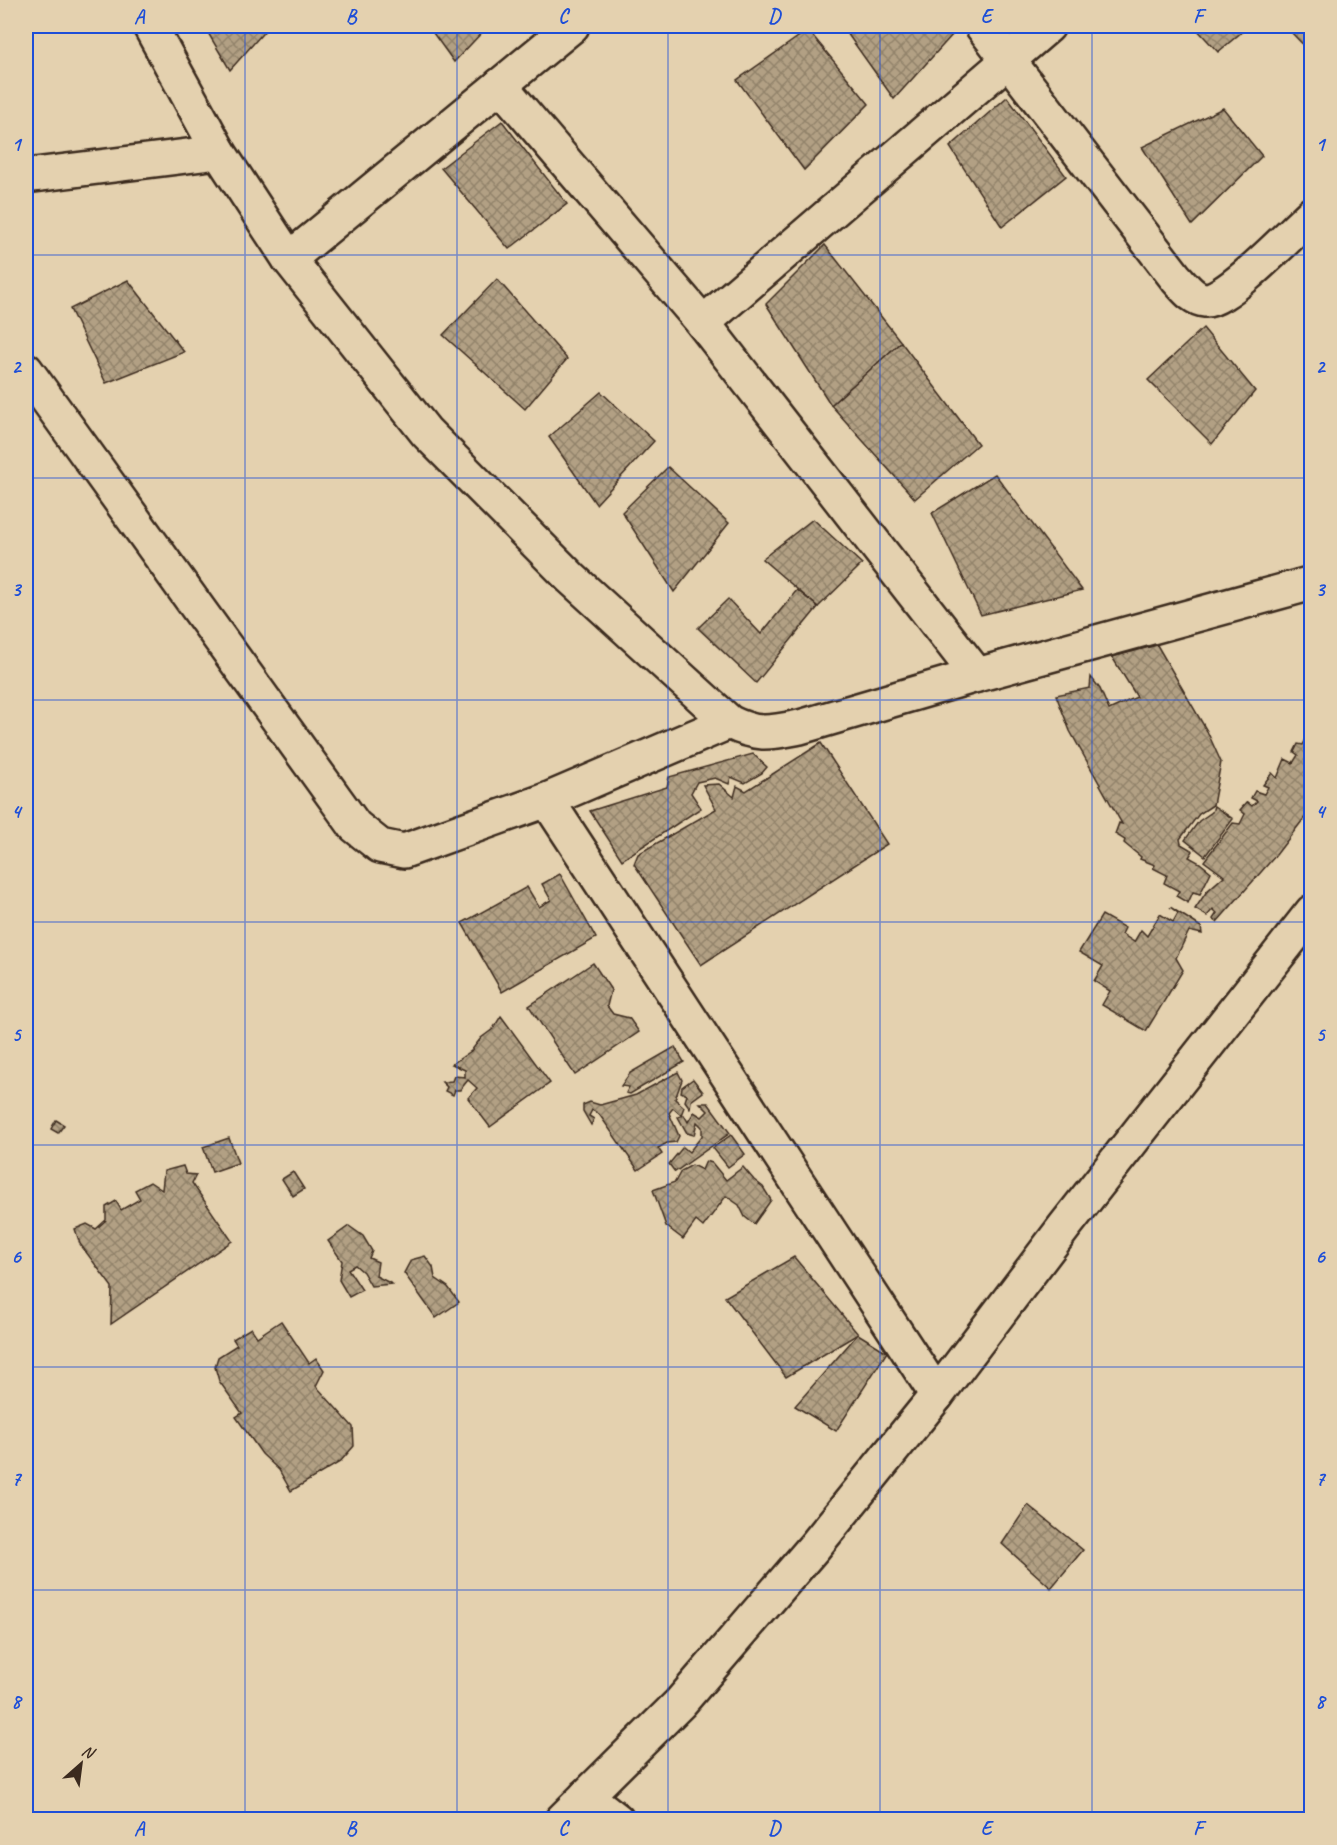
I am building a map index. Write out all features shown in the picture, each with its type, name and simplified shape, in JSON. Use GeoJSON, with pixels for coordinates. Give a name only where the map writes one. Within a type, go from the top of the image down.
{"type":"FeatureCollection","features":[{"type":"Feature","properties":{"kind":"street"},"geometry":{"type":"LineString","coordinates":[[150,26],[219,152],[289,259],[426,432],[571,578],[729,722],[747,731],[771,733],[800,727],[977,675],[1311,583]]}},
{"type":"Feature","properties":{"kind":"street"},"geometry":{"type":"LineString","coordinates":[[289,259],[572,26]]}},
{"type":"Feature","properties":{"kind":"street"},"geometry":{"type":"LineString","coordinates":[[982,26],[1193,296],[1205,300],[1217,298],[1236,285],[1311,214]]}},
{"type":"Feature","properties":{"kind":"street"},"geometry":{"type":"LineString","coordinates":[[703,323],[1048,26]]}},
{"type":"Feature","properties":{"kind":"street"},"geometry":{"type":"LineString","coordinates":[[500,85],[703,323],[977,675]]}},
{"type":"Feature","properties":{"kind":"street"},"geometry":{"type":"LineString","coordinates":[[26,176],[219,152]]}},
{"type":"Feature","properties":{"kind":"street"},"geometry":{"type":"LineString","coordinates":[[26,370],[355,826],[380,846],[404,851],[546,800],[729,722]]}},
{"type":"Feature","properties":{"kind":"street"},"geometry":{"type":"LineString","coordinates":[[546,800],[937,1395]]}},
{"type":"Feature","properties":{"kind":"street"},"geometry":{"type":"LineString","coordinates":[[562,1820],[695,1685],[815,1546],[937,1395],[1065,1226],[1311,912]]}},
{"type":"Feature","properties":{"kind":"street"},"geometry":{"type":"LineString","coordinates":[[586,1796],[617,1820]]}},
{"type":"Feature","properties":{"kind":"building"},"geometry":{"type":"Polygon","coordinates":[[[204,26],[269,26],[230,70],[204,26]]]}},
{"type":"Feature","properties":{"kind":"building"},"geometry":{"type":"Polygon","coordinates":[[[428,26],[488,26],[454,62],[428,26]]]}},
{"type":"Feature","properties":{"kind":"building"},"geometry":{"type":"Polygon","coordinates":[[[842,26],[945,26],[953,34],[894,99],[842,26]]]}},
{"type":"Feature","properties":{"kind":"building"},"geometry":{"type":"Polygon","coordinates":[[[1194,26],[1249,26],[1218,52],[1194,26]]]}},
{"type":"Feature","properties":{"kind":"building"},"geometry":{"type":"Polygon","coordinates":[[[1296,26],[1312,26],[1312,54],[1289,30],[1296,26]]]}},
{"type":"Feature","properties":{"kind":"building"},"geometry":{"type":"Polygon","coordinates":[[[808,30],[869,104],[804,170],[737,80],[808,30]]]}},
{"type":"Feature","properties":{"kind":"building"},"geometry":{"type":"Polygon","coordinates":[[[1007,97],[1066,176],[1002,227],[950,147],[1007,97]]]}},
{"type":"Feature","properties":{"kind":"building"},"geometry":{"type":"Polygon","coordinates":[[[1223,108],[1262,156],[1192,225],[1142,147],[1223,108]]]}},
{"type":"Feature","properties":{"kind":"building"},"geometry":{"type":"Polygon","coordinates":[[[502,121],[567,204],[509,249],[441,168],[502,121]]]}},
{"type":"Feature","properties":{"kind":"building"},"geometry":{"type":"Polygon","coordinates":[[[825,245],[901,342],[831,405],[766,304],[825,245]]]}},
{"type":"Feature","properties":{"kind":"building"},"geometry":{"type":"Polygon","coordinates":[[[497,279],[567,359],[525,409],[443,335],[497,279]]]}},
{"type":"Feature","properties":{"kind":"building"},"geometry":{"type":"Polygon","coordinates":[[[128,280],[184,352],[106,383],[70,309],[128,280]]]}},
{"type":"Feature","properties":{"kind":"building"},"geometry":{"type":"Polygon","coordinates":[[[1203,328],[1255,391],[1212,444],[1148,380],[1203,328]]]}},
{"type":"Feature","properties":{"kind":"building"},"geometry":{"type":"Polygon","coordinates":[[[901,342],[978,444],[915,499],[831,405],[901,342]]]}},
{"type":"Feature","properties":{"kind":"building"},"geometry":{"type":"Polygon","coordinates":[[[601,392],[654,441],[596,504],[549,437],[601,392]]]}},
{"type":"Feature","properties":{"kind":"building"},"geometry":{"type":"Polygon","coordinates":[[[668,467],[729,523],[674,592],[622,512],[668,467]]]}},
{"type":"Feature","properties":{"kind":"building"},"geometry":{"type":"Polygon","coordinates":[[[995,474],[1082,590],[981,615],[932,513],[995,474]]]}},
{"type":"Feature","properties":{"kind":"building"},"geometry":{"type":"Polygon","coordinates":[[[813,519],[862,564],[818,607],[762,559],[813,519]]]}},
{"type":"Feature","properties":{"kind":"building"},"geometry":{"type":"Polygon","coordinates":[[[797,590],[818,607],[756,683],[698,628],[728,599],[761,634],[797,590]]]}},
{"type":"Feature","properties":{"kind":"building"},"geometry":{"type":"Polygon","coordinates":[[[1157,645],[1207,731],[1221,762],[1213,805],[1199,814],[1180,839],[1181,844],[1193,851],[1189,857],[1211,872],[1200,894],[1193,892],[1188,903],[1176,896],[1179,891],[1164,883],[1167,875],[1153,868],[1155,865],[1140,859],[1141,857],[1124,843],[1125,840],[1115,834],[1119,823],[1122,824],[1070,731],[1056,695],[1090,688],[1091,677],[1100,689],[1109,710],[1137,697],[1112,657],[1157,645]]]}},
{"type":"Feature","properties":{"kind":"building"},"geometry":{"type":"Polygon","coordinates":[[[1307,737],[1312,740],[1312,808],[1276,855],[1217,922],[1213,919],[1217,913],[1213,909],[1207,916],[1195,909],[1207,891],[1224,876],[1204,861],[1233,823],[1240,824],[1245,814],[1240,810],[1247,802],[1252,806],[1257,801],[1251,798],[1255,791],[1264,794],[1268,787],[1263,785],[1272,773],[1277,778],[1285,759],[1293,763],[1298,755],[1294,752],[1298,744],[1303,745],[1307,737]]]}},
{"type":"Feature","properties":{"kind":"building"},"geometry":{"type":"Polygon","coordinates":[[[821,743],[887,844],[701,965],[634,864],[638,854],[716,809],[703,785],[719,784],[734,797],[737,786],[746,791],[821,743]]]}},
{"type":"Feature","properties":{"kind":"building"},"geometry":{"type":"Polygon","coordinates":[[[753,754],[767,767],[762,773],[745,783],[731,777],[729,784],[715,778],[697,782],[691,793],[701,808],[622,860],[590,811],[667,787],[669,777],[753,754]]]}},
{"type":"Feature","properties":{"kind":"building"},"geometry":{"type":"Polygon","coordinates":[[[1214,806],[1233,819],[1205,856],[1185,840],[1199,821],[1212,812],[1214,806]]]}},
{"type":"Feature","properties":{"kind":"building"},"geometry":{"type":"Polygon","coordinates":[[[560,874],[596,938],[502,992],[462,923],[527,887],[539,907],[551,900],[542,884],[560,874]]]}},
{"type":"Feature","properties":{"kind":"building"},"geometry":{"type":"Polygon","coordinates":[[[1170,907],[1201,927],[1202,934],[1189,931],[1176,958],[1183,970],[1146,1031],[1102,1005],[1110,991],[1094,981],[1103,966],[1079,952],[1102,915],[1125,928],[1122,934],[1134,942],[1141,930],[1147,936],[1160,914],[1173,922],[1178,913],[1170,907]]]}},
{"type":"Feature","properties":{"kind":"building"},"geometry":{"type":"Polygon","coordinates":[[[593,963],[611,990],[607,1006],[613,1014],[629,1018],[639,1032],[575,1075],[529,1006],[593,963]]]}},
{"type":"Feature","properties":{"kind":"building"},"geometry":{"type":"Polygon","coordinates":[[[501,1016],[550,1083],[490,1127],[468,1098],[477,1088],[468,1080],[460,1090],[455,1090],[453,1095],[445,1091],[447,1087],[442,1082],[452,1081],[454,1076],[465,1077],[465,1070],[452,1064],[471,1051],[481,1038],[493,1029],[501,1016]]]}},
{"type":"Feature","properties":{"kind":"building"},"geometry":{"type":"Polygon","coordinates":[[[675,1047],[684,1062],[630,1094],[626,1093],[629,1087],[621,1086],[630,1073],[675,1047]]]}},
{"type":"Feature","properties":{"kind":"building"},"geometry":{"type":"Polygon","coordinates":[[[678,1072],[682,1080],[675,1099],[684,1107],[681,1115],[673,1108],[669,1113],[679,1136],[676,1142],[667,1143],[658,1148],[662,1154],[638,1170],[599,1114],[592,1110],[589,1116],[594,1119],[591,1125],[583,1111],[583,1105],[590,1102],[600,1105],[636,1095],[678,1072]]]}},
{"type":"Feature","properties":{"kind":"building"},"geometry":{"type":"Polygon","coordinates":[[[693,1079],[703,1092],[691,1101],[690,1108],[685,1101],[687,1095],[681,1092],[682,1087],[693,1079]]]}},
{"type":"Feature","properties":{"kind":"building"},"geometry":{"type":"Polygon","coordinates":[[[700,1103],[708,1103],[730,1133],[675,1172],[669,1164],[683,1147],[689,1152],[702,1136],[702,1127],[697,1122],[694,1135],[687,1133],[678,1117],[684,1115],[688,1122],[694,1112],[702,1117],[708,1111],[700,1103]]]}},
{"type":"Feature","properties":{"kind":"building"},"geometry":{"type":"Polygon","coordinates":[[[56,1120],[64,1125],[58,1133],[51,1129],[56,1120]]]}},
{"type":"Feature","properties":{"kind":"building"},"geometry":{"type":"Polygon","coordinates":[[[731,1135],[745,1154],[728,1167],[713,1148],[731,1135]]]}},
{"type":"Feature","properties":{"kind":"building"},"geometry":{"type":"Polygon","coordinates":[[[229,1138],[238,1163],[212,1172],[203,1147],[229,1138]]]}},
{"type":"Feature","properties":{"kind":"building"},"geometry":{"type":"Polygon","coordinates":[[[706,1161],[712,1163],[726,1180],[743,1167],[763,1187],[771,1200],[754,1224],[745,1217],[739,1205],[726,1196],[703,1227],[696,1221],[683,1239],[666,1226],[653,1190],[675,1182],[681,1171],[692,1165],[702,1170],[706,1161]]]}},
{"type":"Feature","properties":{"kind":"building"},"geometry":{"type":"Polygon","coordinates":[[[183,1166],[186,1174],[196,1175],[192,1183],[232,1241],[111,1324],[112,1287],[80,1244],[75,1229],[87,1224],[96,1229],[106,1220],[106,1207],[116,1201],[121,1210],[140,1199],[135,1190],[150,1182],[162,1190],[164,1171],[183,1166]]]}},
{"type":"Feature","properties":{"kind":"building"},"geometry":{"type":"Polygon","coordinates":[[[293,1172],[304,1189],[293,1196],[282,1179],[293,1172]]]}},
{"type":"Feature","properties":{"kind":"building"},"geometry":{"type":"Polygon","coordinates":[[[349,1226],[363,1236],[372,1251],[369,1258],[378,1262],[376,1276],[392,1284],[371,1286],[363,1272],[355,1265],[348,1269],[362,1290],[349,1297],[339,1280],[342,1261],[328,1241],[349,1226]]]}},
{"type":"Feature","properties":{"kind":"building"},"geometry":{"type":"Polygon","coordinates":[[[425,1256],[433,1267],[435,1278],[448,1287],[459,1302],[436,1318],[404,1273],[411,1260],[425,1256]]]}},
{"type":"Feature","properties":{"kind":"building"},"geometry":{"type":"Polygon","coordinates":[[[794,1257],[858,1334],[786,1377],[725,1297],[794,1257]]]}},
{"type":"Feature","properties":{"kind":"building"},"geometry":{"type":"Polygon","coordinates":[[[281,1321],[309,1363],[316,1358],[324,1370],[316,1386],[353,1427],[354,1446],[340,1462],[291,1491],[279,1470],[262,1454],[236,1417],[242,1413],[219,1381],[215,1367],[218,1357],[237,1345],[233,1339],[251,1328],[257,1337],[281,1321]]]}},
{"type":"Feature","properties":{"kind":"building"},"geometry":{"type":"Polygon","coordinates":[[[858,1334],[887,1352],[836,1431],[795,1406],[858,1334]]]}},
{"type":"Feature","properties":{"kind":"building"},"geometry":{"type":"Polygon","coordinates":[[[1028,1505],[1083,1550],[1051,1588],[1002,1544],[1028,1505]]]}}]}
